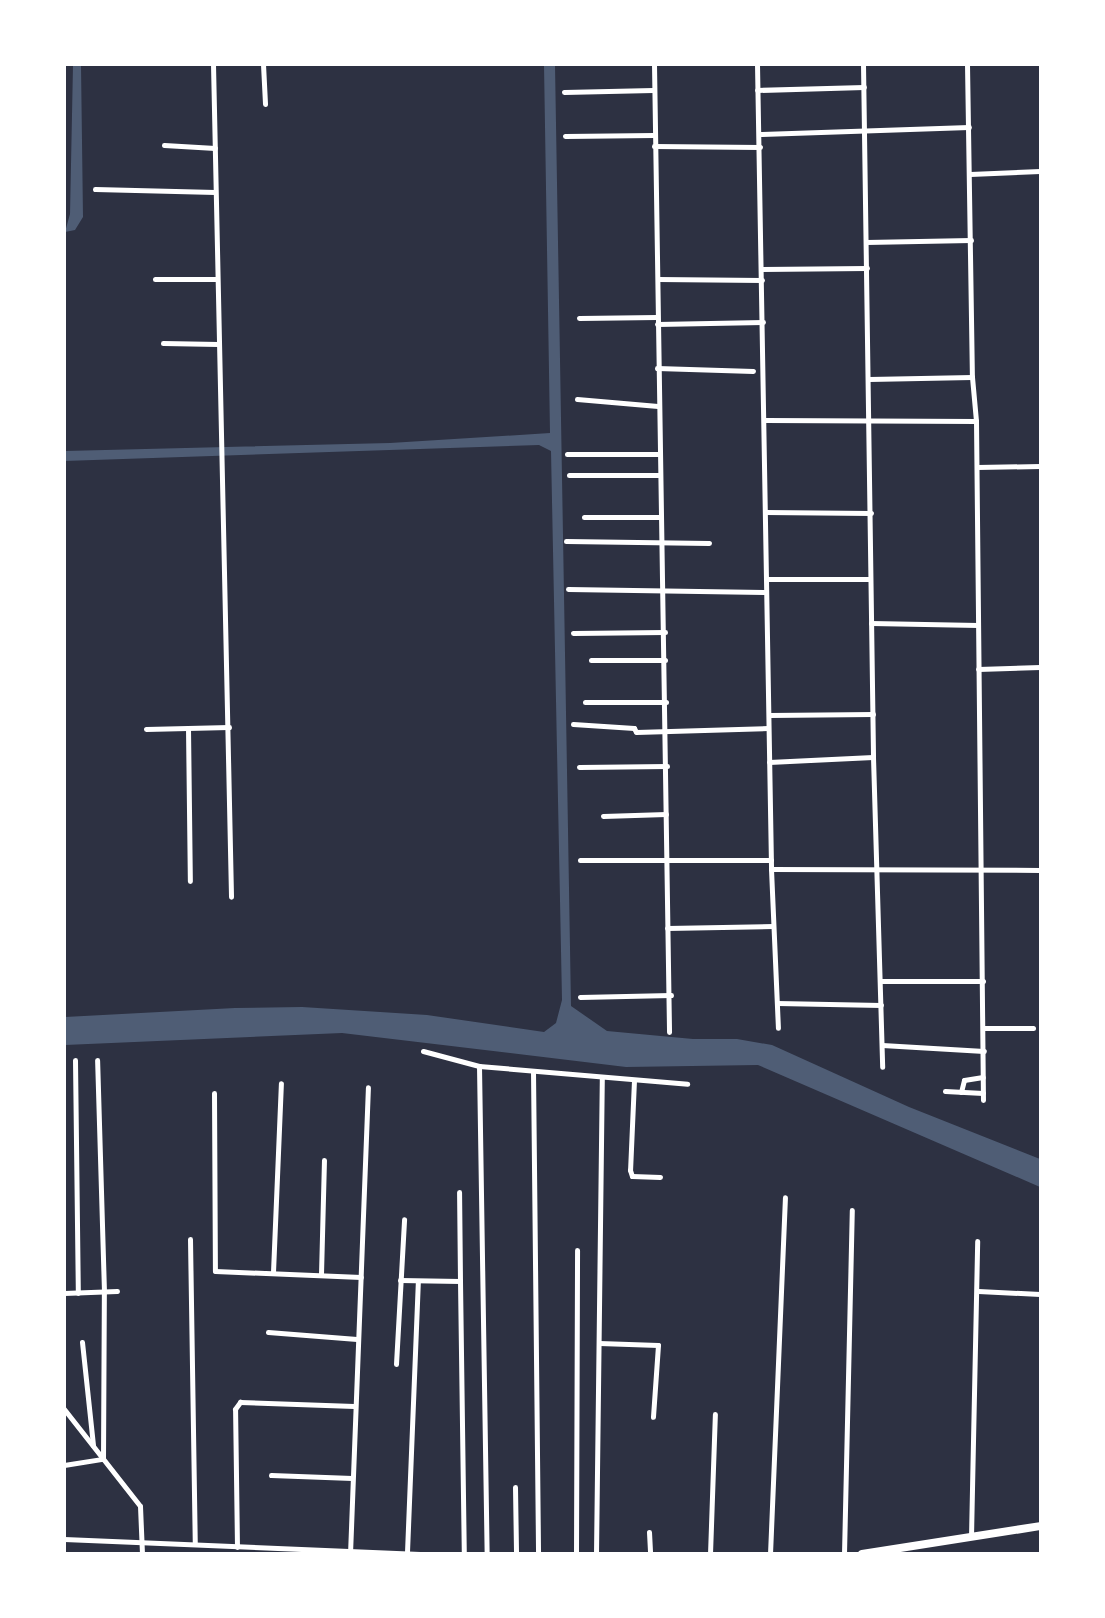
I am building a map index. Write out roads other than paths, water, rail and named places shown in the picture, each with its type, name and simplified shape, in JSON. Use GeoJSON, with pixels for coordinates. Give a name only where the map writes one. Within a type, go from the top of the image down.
{"type":"FeatureCollection","features":[{"type":"Feature","properties":{"kind":"main road"},"geometry":{"type":"LineString","coordinates":[[862,1554],[1041,1526]]}},
{"type":"Feature","properties":{"kind":"street"},"geometry":{"type":"LineString","coordinates":[[213,64],[231,897]]}},
{"type":"Feature","properties":{"kind":"street"},"geometry":{"type":"LineString","coordinates":[[264,64],[265,104]]}},
{"type":"Feature","properties":{"kind":"street"},"geometry":{"type":"LineString","coordinates":[[654,64],[658,279],[658,475],[665,632],[667,927],[671,995],[669,1032]]}},
{"type":"Feature","properties":{"kind":"street"},"geometry":{"type":"LineString","coordinates":[[757,64],[766,420],[765,512],[771,869],[778,1028]]}},
{"type":"Feature","properties":{"kind":"street"},"geometry":{"type":"LineString","coordinates":[[863,64],[873,757],[882,1067]]}},
{"type":"Feature","properties":{"kind":"street"},"geometry":{"type":"LineString","coordinates":[[945,1091],[983,1096],[976,421],[972,377],[967,64]]}},
{"type":"Feature","properties":{"kind":"street"},"geometry":{"type":"LineString","coordinates":[[757,90],[864,87]]}},
{"type":"Feature","properties":{"kind":"street"},"geometry":{"type":"LineString","coordinates":[[564,92],[653,90]]}},
{"type":"Feature","properties":{"kind":"street"},"geometry":{"type":"LineString","coordinates":[[760,134],[969,127]]}},
{"type":"Feature","properties":{"kind":"street"},"geometry":{"type":"LineString","coordinates":[[565,136],[654,135]]}},
{"type":"Feature","properties":{"kind":"street"},"geometry":{"type":"LineString","coordinates":[[164,145],[214,148]]}},
{"type":"Feature","properties":{"kind":"street"},"geometry":{"type":"LineString","coordinates":[[654,146],[760,147]]}},
{"type":"Feature","properties":{"kind":"street"},"geometry":{"type":"LineString","coordinates":[[970,174],[1041,171]]}},
{"type":"Feature","properties":{"kind":"street"},"geometry":{"type":"LineString","coordinates":[[95,189],[215,192]]}},
{"type":"Feature","properties":{"kind":"street"},"geometry":{"type":"LineString","coordinates":[[866,242],[971,240]]}},
{"type":"Feature","properties":{"kind":"street"},"geometry":{"type":"LineString","coordinates":[[762,269],[867,268]]}},
{"type":"Feature","properties":{"kind":"street"},"geometry":{"type":"LineString","coordinates":[[155,279],[217,279]]}},
{"type":"Feature","properties":{"kind":"street"},"geometry":{"type":"LineString","coordinates":[[658,279],[762,280]]}},
{"type":"Feature","properties":{"kind":"street"},"geometry":{"type":"LineString","coordinates":[[579,318],[763,322]]}},
{"type":"Feature","properties":{"kind":"street"},"geometry":{"type":"LineString","coordinates":[[163,343],[218,344]]}},
{"type":"Feature","properties":{"kind":"street"},"geometry":{"type":"LineString","coordinates":[[657,368],[753,371]]}},
{"type":"Feature","properties":{"kind":"street"},"geometry":{"type":"LineString","coordinates":[[869,379],[972,377]]}},
{"type":"Feature","properties":{"kind":"street"},"geometry":{"type":"LineString","coordinates":[[578,399],[658,406]]}},
{"type":"Feature","properties":{"kind":"street"},"geometry":{"type":"LineString","coordinates":[[766,420],[869,423],[976,421]]}},
{"type":"Feature","properties":{"kind":"street"},"geometry":{"type":"LineString","coordinates":[[567,454],[658,454]]}},
{"type":"Feature","properties":{"kind":"street"},"geometry":{"type":"LineString","coordinates":[[976,467],[1041,466]]}},
{"type":"Feature","properties":{"kind":"street"},"geometry":{"type":"LineString","coordinates":[[568,475],[658,475]]}},
{"type":"Feature","properties":{"kind":"street"},"geometry":{"type":"LineString","coordinates":[[765,512],[871,513]]}},
{"type":"Feature","properties":{"kind":"street"},"geometry":{"type":"LineString","coordinates":[[584,517],[660,517]]}},
{"type":"Feature","properties":{"kind":"street"},"geometry":{"type":"LineString","coordinates":[[566,541],[709,543]]}},
{"type":"Feature","properties":{"kind":"street"},"geometry":{"type":"LineString","coordinates":[[766,579],[870,579]]}},
{"type":"Feature","properties":{"kind":"street"},"geometry":{"type":"LineString","coordinates":[[568,589],[663,588],[766,592]]}},
{"type":"Feature","properties":{"kind":"street"},"geometry":{"type":"LineString","coordinates":[[871,623],[978,625]]}},
{"type":"Feature","properties":{"kind":"street"},"geometry":{"type":"LineString","coordinates":[[573,633],[665,632]]}},
{"type":"Feature","properties":{"kind":"street"},"geometry":{"type":"LineString","coordinates":[[591,660],[665,660]]}},
{"type":"Feature","properties":{"kind":"street"},"geometry":{"type":"LineString","coordinates":[[978,669],[1041,667]]}},
{"type":"Feature","properties":{"kind":"street"},"geometry":{"type":"LineString","coordinates":[[585,702],[666,702]]}},
{"type":"Feature","properties":{"kind":"street"},"geometry":{"type":"LineString","coordinates":[[769,715],[873,714]]}},
{"type":"Feature","properties":{"kind":"street"},"geometry":{"type":"LineString","coordinates":[[573,724],[634,728],[636,732],[768,728]]}},
{"type":"Feature","properties":{"kind":"street"},"geometry":{"type":"LineString","coordinates":[[146,729],[229,727]]}},
{"type":"Feature","properties":{"kind":"street"},"geometry":{"type":"LineString","coordinates":[[188,728],[190,881]]}},
{"type":"Feature","properties":{"kind":"street"},"geometry":{"type":"LineString","coordinates":[[769,762],[873,757]]}},
{"type":"Feature","properties":{"kind":"street"},"geometry":{"type":"LineString","coordinates":[[579,767],[667,766]]}},
{"type":"Feature","properties":{"kind":"street"},"geometry":{"type":"LineString","coordinates":[[603,816],[666,814]]}},
{"type":"Feature","properties":{"kind":"street"},"geometry":{"type":"LineString","coordinates":[[580,860],[771,860]]}},
{"type":"Feature","properties":{"kind":"street"},"geometry":{"type":"LineString","coordinates":[[771,869],[1041,870]]}},
{"type":"Feature","properties":{"kind":"street"},"geometry":{"type":"LineString","coordinates":[[667,927],[773,926]]}},
{"type":"Feature","properties":{"kind":"street"},"geometry":{"type":"LineString","coordinates":[[880,981],[983,981]]}},
{"type":"Feature","properties":{"kind":"street"},"geometry":{"type":"LineString","coordinates":[[580,997],[671,995]]}},
{"type":"Feature","properties":{"kind":"street"},"geometry":{"type":"LineString","coordinates":[[777,1003],[881,1005]]}},
{"type":"Feature","properties":{"kind":"street"},"geometry":{"type":"LineString","coordinates":[[983,1028],[1033,1028]]}},
{"type":"Feature","properties":{"kind":"street"},"geometry":{"type":"LineString","coordinates":[[882,1045],[984,1051]]}},
{"type":"Feature","properties":{"kind":"street"},"geometry":{"type":"LineString","coordinates":[[423,1051],[479,1066],[687,1084]]}},
{"type":"Feature","properties":{"kind":"street"},"geometry":{"type":"LineString","coordinates":[[75,1060],[78,1293]]}},
{"type":"Feature","properties":{"kind":"street"},"geometry":{"type":"LineString","coordinates":[[97,1060],[104,1292],[104,1459]]}},
{"type":"Feature","properties":{"kind":"street"},"geometry":{"type":"LineString","coordinates":[[479,1066],[487,1554]]}},
{"type":"Feature","properties":{"kind":"street"},"geometry":{"type":"LineString","coordinates":[[533,1071],[538,1554]]}},
{"type":"Feature","properties":{"kind":"street"},"geometry":{"type":"LineString","coordinates":[[961,1092],[964,1080],[983,1077]]}},
{"type":"Feature","properties":{"kind":"street"},"geometry":{"type":"LineString","coordinates":[[596,1554],[602,1078]]}},
{"type":"Feature","properties":{"kind":"street"},"geometry":{"type":"LineString","coordinates":[[634,1080],[630,1170],[632,1176],[660,1177]]}},
{"type":"Feature","properties":{"kind":"street"},"geometry":{"type":"LineString","coordinates":[[273,1272],[281,1083]]}},
{"type":"Feature","properties":{"kind":"street"},"geometry":{"type":"LineString","coordinates":[[350,1552],[368,1088]]}},
{"type":"Feature","properties":{"kind":"street"},"geometry":{"type":"LineString","coordinates":[[214,1093],[215,1271],[361,1277]]}},
{"type":"Feature","properties":{"kind":"street"},"geometry":{"type":"LineString","coordinates":[[321,1274],[324,1160]]}},
{"type":"Feature","properties":{"kind":"street"},"geometry":{"type":"LineString","coordinates":[[459,1192],[464,1554]]}},
{"type":"Feature","properties":{"kind":"street"},"geometry":{"type":"LineString","coordinates":[[770,1554],[785,1197]]}},
{"type":"Feature","properties":{"kind":"street"},"geometry":{"type":"LineString","coordinates":[[844,1554],[852,1210]]}},
{"type":"Feature","properties":{"kind":"street"},"geometry":{"type":"LineString","coordinates":[[396,1364],[404,1219]]}},
{"type":"Feature","properties":{"kind":"street"},"geometry":{"type":"LineString","coordinates":[[190,1239],[195,1544]]}},
{"type":"Feature","properties":{"kind":"street"},"geometry":{"type":"LineString","coordinates":[[971,1537],[978,1291],[977,1242]]}},
{"type":"Feature","properties":{"kind":"street"},"geometry":{"type":"LineString","coordinates":[[576,1554],[577,1250]]}},
{"type":"Feature","properties":{"kind":"street"},"geometry":{"type":"LineString","coordinates":[[400,1280],[460,1281]]}},
{"type":"Feature","properties":{"kind":"street"},"geometry":{"type":"LineString","coordinates":[[407,1552],[418,1282]]}},
{"type":"Feature","properties":{"kind":"street"},"geometry":{"type":"LineString","coordinates":[[64,1293],[117,1291]]}},
{"type":"Feature","properties":{"kind":"street"},"geometry":{"type":"LineString","coordinates":[[978,1291],[1041,1294]]}},
{"type":"Feature","properties":{"kind":"street"},"geometry":{"type":"LineString","coordinates":[[268,1332],[357,1339]]}},
{"type":"Feature","properties":{"kind":"street"},"geometry":{"type":"LineString","coordinates":[[82,1342],[93,1445]]}},
{"type":"Feature","properties":{"kind":"street"},"geometry":{"type":"LineString","coordinates":[[599,1343],[658,1345],[653,1417]]}},
{"type":"Feature","properties":{"kind":"street"},"geometry":{"type":"LineString","coordinates":[[237,1547],[235,1409],[240,1402],[354,1406]]}},
{"type":"Feature","properties":{"kind":"street"},"geometry":{"type":"LineString","coordinates":[[64,1409],[140,1506],[142,1554]]}},
{"type":"Feature","properties":{"kind":"street"},"geometry":{"type":"LineString","coordinates":[[710,1554],[715,1414]]}},
{"type":"Feature","properties":{"kind":"street"},"geometry":{"type":"LineString","coordinates":[[64,1465],[104,1459]]}},
{"type":"Feature","properties":{"kind":"street"},"geometry":{"type":"LineString","coordinates":[[271,1474],[352,1478]]}},
{"type":"Feature","properties":{"kind":"street"},"geometry":{"type":"LineString","coordinates":[[515,1487],[516,1554]]}},
{"type":"Feature","properties":{"kind":"street"},"geometry":{"type":"LineString","coordinates":[[649,1532],[650,1554]]}},
{"type":"Feature","properties":{"kind":"street"},"geometry":{"type":"LineString","coordinates":[[64,1539],[426,1554]]}},
{"type":"Feature","properties":{"kind":"water"},"geometry":{"type":"Polygon","coordinates":[[[73,65],[81,65],[83,217],[75,230],[65,232],[70,214],[73,65]]]}},
{"type":"Feature","properties":{"kind":"water"},"geometry":{"type":"Polygon","coordinates":[[[544,65],[555,65],[571,1006],[607,1031],[693,1039],[737,1039],[772,1045],[909,1107],[1040,1159],[1040,1187],[758,1065],[626,1067],[342,1033],[65,1045],[65,1017],[235,1008],[302,1007],[427,1015],[544,1032],[556,1023],[562,1000],[551,451],[539,445],[64,461],[65,451],[390,443],[550,433],[544,65]]]}}]}
